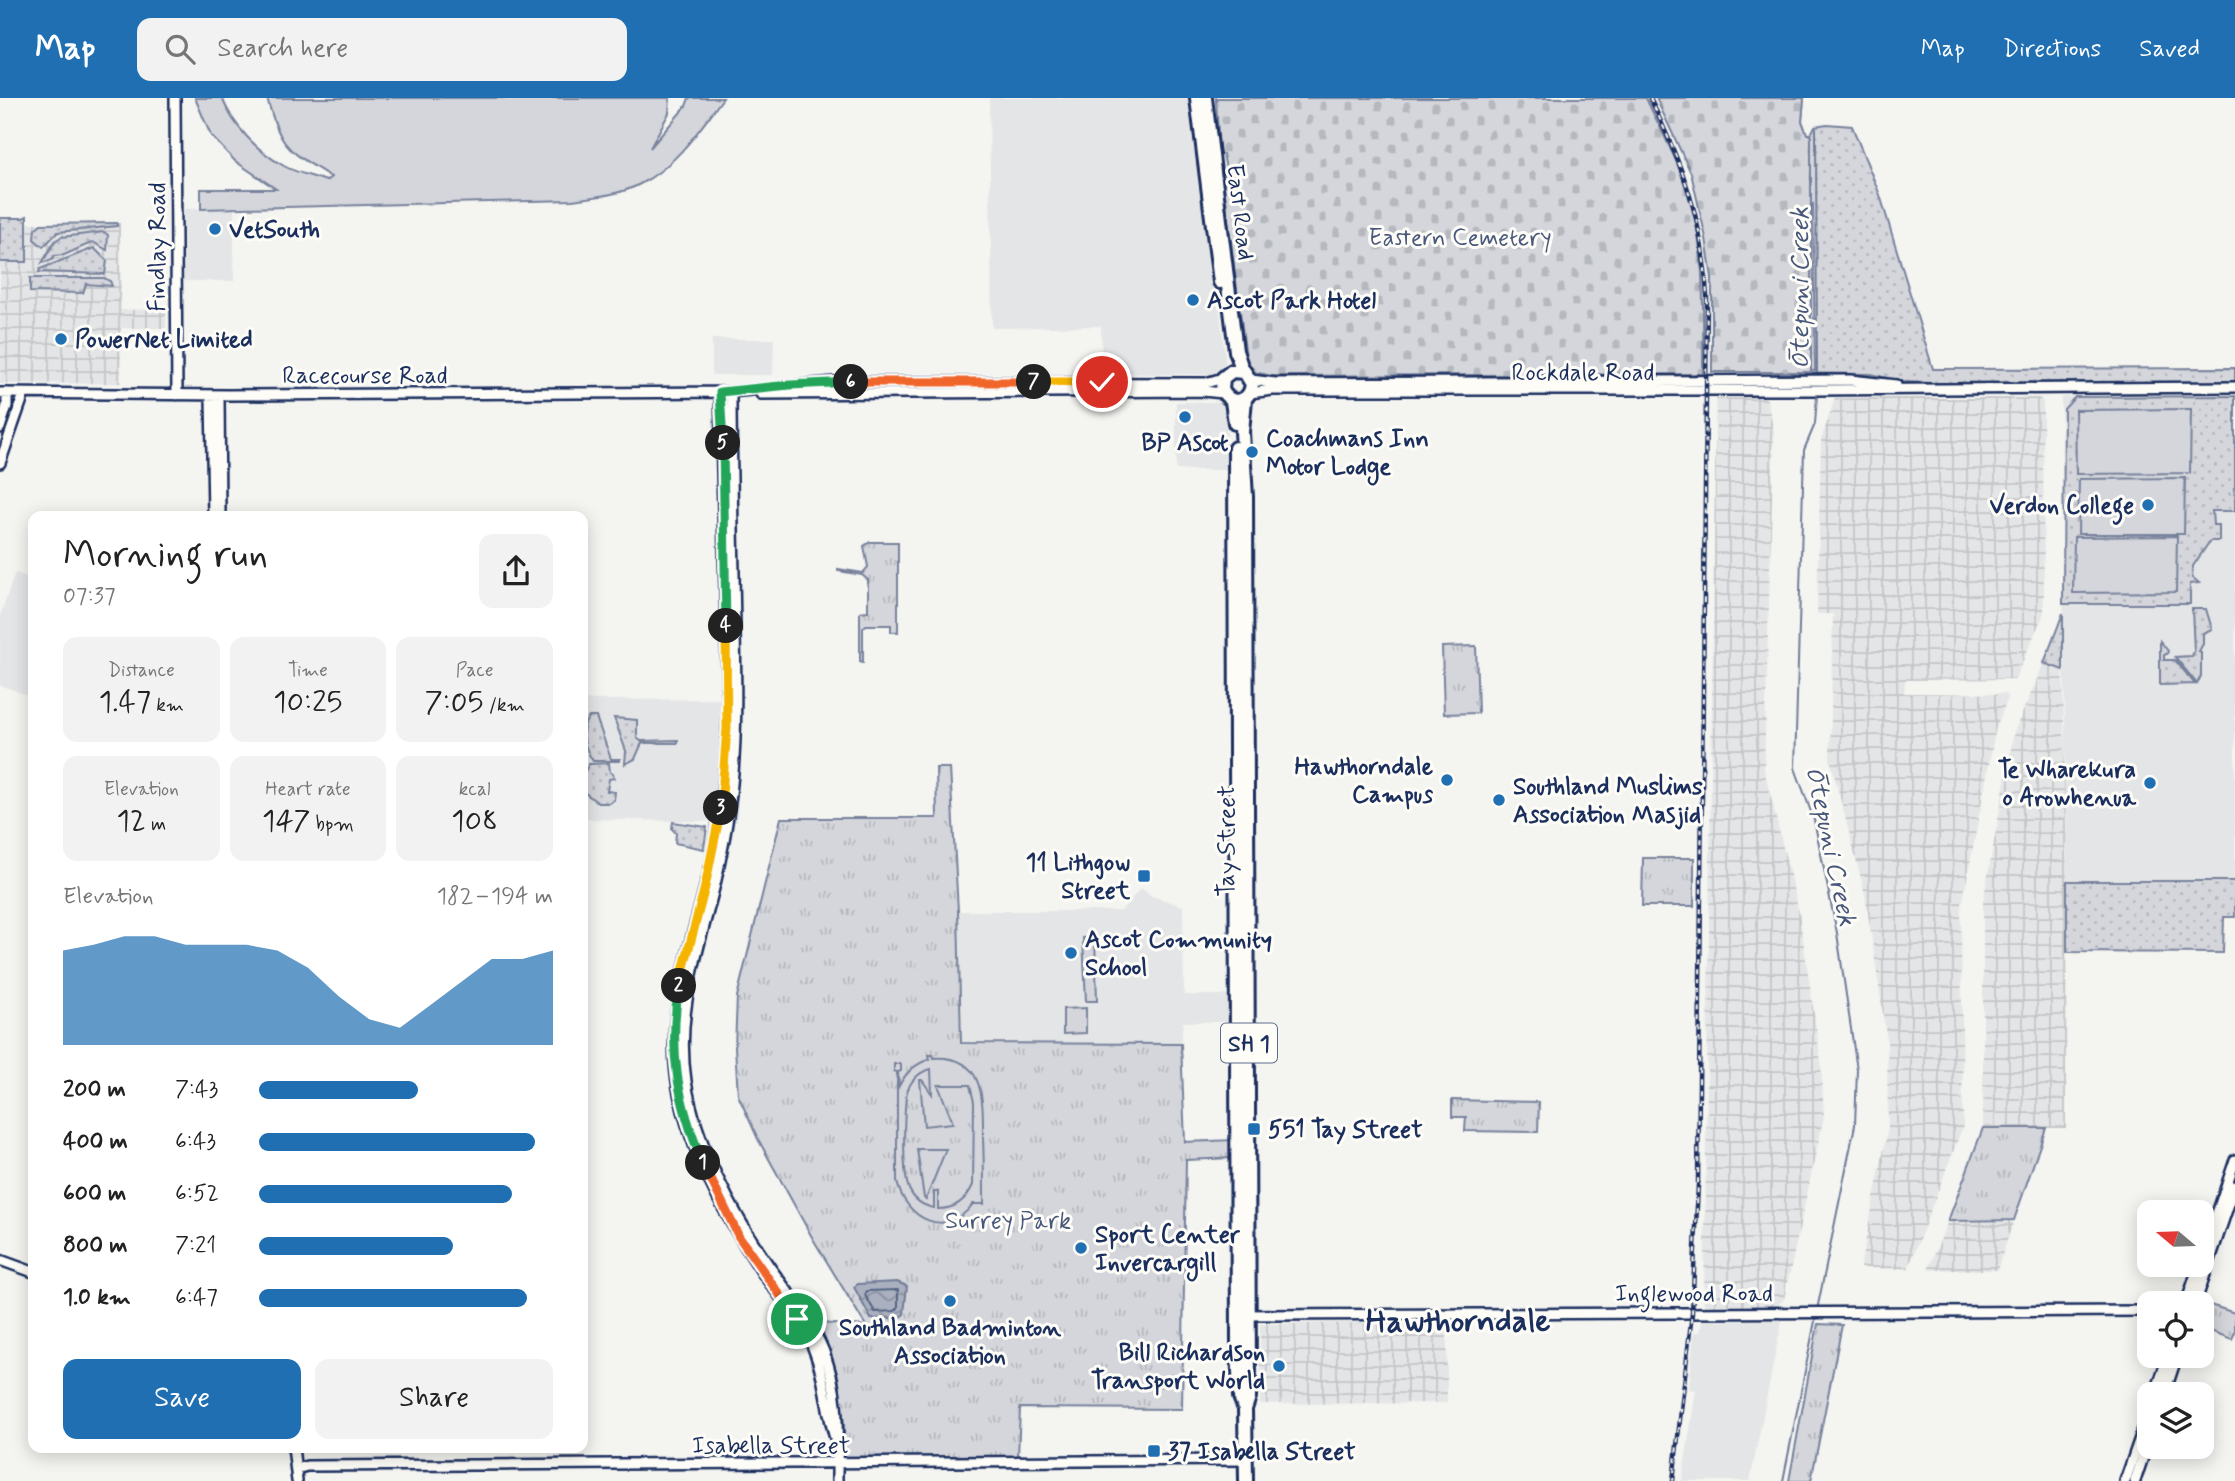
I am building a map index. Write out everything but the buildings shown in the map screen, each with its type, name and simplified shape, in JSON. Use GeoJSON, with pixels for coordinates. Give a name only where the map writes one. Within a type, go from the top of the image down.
{"type":"FeatureCollection","features":[{"type":"Feature","properties":{"kind":"highway","name":"East Road"},"geometry":{"type":"LineString","coordinates":[[1197,98],[1229,347],[1226,375]]}},
{"type":"Feature","properties":{"kind":"highway","name":"East Road"},"geometry":{"type":"LineString","coordinates":[[1205,98],[1241,390]]}},
{"type":"Feature","properties":{"kind":"highway"},"geometry":{"type":"LineString","coordinates":[[1226,375],[1237,370],[1241,390]]}},
{"type":"Feature","properties":{"kind":"highway","name":"SH 1"},"geometry":{"type":"LineString","coordinates":[[1226,375],[1241,390]]}},
{"type":"Feature","properties":{"kind":"highway","name":"Tay Street"},"geometry":{"type":"LineString","coordinates":[[1241,390],[1236,428],[1243,1315],[1249,1397],[1245,1409],[1246,1481]]}},
{"type":"Feature","properties":{"kind":"street","name":"Findlay Road"},"geometry":{"type":"LineString","coordinates":[[175,98],[177,395]]}},
{"type":"Feature","properties":{"kind":"street","name":"Racecourse Road"},"geometry":{"type":"LineString","coordinates":[[731,392],[801,384],[883,382],[1206,383],[1226,375]]}},
{"type":"Feature","properties":{"kind":"street","name":"Rockdale Road"},"geometry":{"type":"LineString","coordinates":[[1241,390],[1275,383],[1484,386],[1817,385],[1859,381],[1915,388],[2235,387]]}},
{"type":"Feature","properties":{"kind":"street"},"geometry":{"type":"LineString","coordinates":[[883,382],[883,394]]}},
{"type":"Feature","properties":{"kind":"street","name":"Racecourse Road"},"geometry":{"type":"LineString","coordinates":[[3,393],[883,394],[1241,390]]}},
{"type":"Feature","properties":{"kind":"street"},"geometry":{"type":"LineString","coordinates":[[720,392],[728,710],[725,762],[714,845],[678,993],[674,1036],[676,1075],[687,1123],[717,1194],[739,1237],[793,1314],[814,1350],[822,1373],[836,1440],[837,1481]]}},
{"type":"Feature","properties":{"kind":"street"},"geometry":{"type":"LineString","coordinates":[[731,392],[735,748],[724,842],[687,992],[683,1035],[684,1066],[692,1110],[728,1195],[757,1248],[806,1317],[823,1351],[837,1406],[839,1422],[836,1440]]}},
{"type":"Feature","properties":{"kind":"street"},"geometry":{"type":"LineString","coordinates":[[0,428],[7,406],[3,393]]}},
{"type":"Feature","properties":{"kind":"street"},"geometry":{"type":"LineString","coordinates":[[0,463],[24,394]]}},
{"type":"Feature","properties":{"kind":"street"},"geometry":{"type":"LineString","coordinates":[[214,511],[215,395]]}},
{"type":"Feature","properties":{"kind":"street"},"geometry":{"type":"LineString","coordinates":[[215,395],[220,511]]}},
{"type":"Feature","properties":{"kind":"street"},"geometry":{"type":"LineString","coordinates":[[2214,1228],[2235,1160]]}},
{"type":"Feature","properties":{"kind":"street"},"geometry":{"type":"LineString","coordinates":[[2214,1236],[2235,1186]]}},
{"type":"Feature","properties":{"kind":"street"},"geometry":{"type":"LineString","coordinates":[[0,1260],[28,1270]]}},
{"type":"Feature","properties":{"kind":"street","name":"Inglewood Road"},"geometry":{"type":"LineString","coordinates":[[1243,1315],[2137,1311]]}},
{"type":"Feature","properties":{"kind":"street"},"geometry":{"type":"LineString","coordinates":[[2125,1481],[2137,1446]]}},
{"type":"Feature","properties":{"kind":"street"},"geometry":{"type":"LineString","coordinates":[[296,1453],[297,1481]]}},
{"type":"Feature","properties":{"kind":"street"},"geometry":{"type":"LineString","coordinates":[[2135,1481],[2142,1459]]}},
{"type":"Feature","properties":{"kind":"street","name":"Isabella Street"},"geometry":{"type":"LineString","coordinates":[[296,1469],[307,1466],[1246,1460]]}},
{"type":"Feature","properties":{"kind":"shaded area"},"geometry":{"type":"Polygon","coordinates":[[[989,98],[1196,98],[1226,366],[1221,375],[1102,373],[1101,326],[992,328],[989,98]]]}},
{"type":"Feature","properties":{"kind":"shaded area"},"geometry":{"type":"Polygon","coordinates":[[[234,208],[234,281],[184,281],[184,209],[234,208]]]}},
{"type":"Feature","properties":{"kind":"shaded area"},"geometry":{"type":"Polygon","coordinates":[[[27,223],[120,223],[121,310],[166,309],[166,328],[121,328],[121,383],[0,384],[0,262],[27,262],[27,223]]]}},
{"type":"Feature","properties":{"kind":"shaded area"},"geometry":{"type":"Polygon","coordinates":[[[712,339],[774,339],[773,375],[712,375],[712,339]]]}},
{"type":"Feature","properties":{"kind":"shaded area"},"geometry":{"type":"Polygon","coordinates":[[[1761,396],[1767,399],[1774,432],[1764,769],[1799,912],[1821,1061],[1824,1116],[1784,1299],[1777,1306],[1704,1308],[1716,399],[1761,396]]]}},
{"type":"Feature","properties":{"kind":"shaded area"},"geometry":{"type":"Polygon","coordinates":[[[2235,396],[2235,881],[2067,881],[2061,397],[2235,396]]]}},
{"type":"Feature","properties":{"kind":"shaded area"},"geometry":{"type":"Polygon","coordinates":[[[1835,398],[2039,398],[2043,401],[2044,613],[2015,679],[1905,680],[1904,693],[2006,694],[2008,698],[1996,727],[1961,910],[1963,1126],[1908,1269],[1860,1268],[1888,1128],[1887,1040],[1865,894],[1830,759],[1833,614],[1817,614],[1821,440],[1835,398]]]}},
{"type":"Feature","properties":{"kind":"shaded area"},"geometry":{"type":"Polygon","coordinates":[[[1176,402],[1223,402],[1227,409],[1227,470],[1176,470],[1176,402]]]}},
{"type":"Feature","properties":{"kind":"shaded area"},"geometry":{"type":"Polygon","coordinates":[[[15,573],[28,577],[28,695],[0,685],[0,616],[15,573]]]}},
{"type":"Feature","properties":{"kind":"shaded area"},"geometry":{"type":"Polygon","coordinates":[[[2044,663],[2063,670],[2067,881],[2066,1128],[1983,1128],[1983,902],[2014,732],[2044,663]]]}},
{"type":"Feature","properties":{"kind":"shaded area"},"geometry":{"type":"Polygon","coordinates":[[[742,699],[737,822],[588,819],[588,700],[742,699]]]}},
{"type":"Feature","properties":{"kind":"shaded area","name":"Ascot Community School"},"geometry":{"type":"Polygon","coordinates":[[[1141,888],[1151,896],[1183,906],[1184,995],[1229,995],[1230,1022],[1183,1022],[1181,1044],[961,1043],[958,911],[1121,911],[1141,888]]]}},
{"type":"Feature","properties":{"kind":"shaded area"},"geometry":{"type":"Polygon","coordinates":[[[2014,1220],[1997,1270],[1928,1270],[1948,1221],[2014,1220]]]}},
{"type":"Feature","properties":{"kind":"shaded area"},"geometry":{"type":"Polygon","coordinates":[[[1782,1320],[1750,1481],[1682,1481],[1696,1390],[1689,1389],[1694,1332],[1700,1332],[1702,1321],[1782,1320]]]}},
{"type":"Feature","properties":{"kind":"shaded area"},"geometry":{"type":"Polygon","coordinates":[[[1447,1323],[1447,1403],[1260,1404],[1260,1324],[1447,1323]]]}},
{"type":"Feature","properties":{"kind":"green space"},"geometry":{"type":"Polygon","coordinates":[[[195,98],[222,98],[247,137],[265,153],[289,168],[326,181],[331,177],[295,153],[282,139],[267,98],[670,98],[669,113],[650,148],[686,106],[689,98],[723,98],[686,146],[665,167],[632,188],[607,195],[572,200],[201,209],[201,189],[276,189],[235,161],[211,136],[195,98]]]}},
{"type":"Feature","properties":{"kind":"green space","name":"Eastern Cemetery"},"geometry":{"type":"Polygon","coordinates":[[[1216,98],[1646,98],[1683,176],[1696,224],[1702,274],[1703,374],[1272,376],[1254,372],[1246,358],[1222,173],[1226,169],[1223,154],[1219,154],[1216,98]]]}},
{"type":"Feature","properties":{"kind":"green space"},"geometry":{"type":"Polygon","coordinates":[[[1656,98],[1804,98],[1802,121],[1807,134],[1811,135],[1811,372],[1712,372],[1712,278],[1706,238],[1691,173],[1656,98]]]}},
{"type":"Feature","properties":{"kind":"green space"},"geometry":{"type":"Polygon","coordinates":[[[1804,98],[1802,121],[1807,134],[1811,134],[1815,126],[1852,126],[1880,195],[1933,369],[2235,368],[2235,382],[1936,383],[1904,382],[1871,374],[1774,373],[1771,369],[1768,327],[1804,98]]]}},
{"type":"Feature","properties":{"kind":"green space"},"geometry":{"type":"Polygon","coordinates":[[[1813,204],[1815,371],[1782,369],[1808,206],[1813,204]]]}},
{"type":"Feature","properties":{"kind":"green space"},"geometry":{"type":"Polygon","coordinates":[[[27,216],[27,262],[0,262],[0,218],[27,216]]]}},
{"type":"Feature","properties":{"kind":"green space"},"geometry":{"type":"Polygon","coordinates":[[[117,223],[117,226],[58,232],[43,247],[34,239],[35,229],[41,224],[117,223]]]}},
{"type":"Feature","properties":{"kind":"green space"},"geometry":{"type":"Polygon","coordinates":[[[104,232],[108,235],[107,250],[93,242],[42,263],[55,241],[61,237],[104,232]]]}},
{"type":"Feature","properties":{"kind":"green space"},"geometry":{"type":"Polygon","coordinates":[[[94,248],[107,261],[105,274],[39,272],[40,269],[94,248]]]}},
{"type":"Feature","properties":{"kind":"green space"},"geometry":{"type":"Polygon","coordinates":[[[30,278],[104,278],[110,281],[112,286],[86,284],[83,293],[30,292],[30,278]]]}},
{"type":"Feature","properties":{"kind":"green space","name":"Verdon College"},"geometry":{"type":"Polygon","coordinates":[[[2235,396],[2235,511],[2212,511],[2213,525],[2219,525],[2219,541],[2210,541],[2193,566],[2192,577],[2199,583],[2190,584],[2190,604],[2063,604],[2064,409],[2075,397],[2235,396]]]}},
{"type":"Feature","properties":{"kind":"green space"},"geometry":{"type":"Polygon","coordinates":[[[2191,409],[2190,473],[2076,474],[2075,410],[2191,409]]]}},
{"type":"Feature","properties":{"kind":"green space"},"geometry":{"type":"Polygon","coordinates":[[[2185,478],[2184,534],[2078,534],[2079,479],[2185,478]]]}},
{"type":"Feature","properties":{"kind":"green space"},"geometry":{"type":"Polygon","coordinates":[[[2177,536],[2176,592],[2073,593],[2074,537],[2177,536]]]}},
{"type":"Feature","properties":{"kind":"green space"},"geometry":{"type":"Polygon","coordinates":[[[870,542],[898,542],[898,632],[891,632],[891,625],[866,625],[863,628],[863,662],[860,661],[860,612],[868,611],[868,580],[862,575],[838,569],[863,573],[868,567],[864,546],[870,542]]]}},
{"type":"Feature","properties":{"kind":"green space"},"geometry":{"type":"Polygon","coordinates":[[[2192,609],[2206,609],[2212,629],[2203,633],[2203,644],[2199,651],[2201,676],[2197,684],[2175,657],[2192,656],[2194,651],[2192,609]]]}},
{"type":"Feature","properties":{"kind":"green space"},"geometry":{"type":"Polygon","coordinates":[[[2063,613],[2063,670],[2044,663],[2063,613]]]}},
{"type":"Feature","properties":{"kind":"green space"},"geometry":{"type":"Polygon","coordinates":[[[2160,641],[2168,651],[2164,660],[2175,660],[2195,684],[2160,685],[2160,641]]]}},
{"type":"Feature","properties":{"kind":"green space"},"geometry":{"type":"Polygon","coordinates":[[[1476,646],[1478,713],[1444,714],[1442,647],[1476,646]]]}},
{"type":"Feature","properties":{"kind":"green space"},"geometry":{"type":"Polygon","coordinates":[[[596,717],[611,759],[620,761],[593,761],[588,753],[588,719],[596,717]]]}},
{"type":"Feature","properties":{"kind":"green space"},"geometry":{"type":"Polygon","coordinates":[[[614,718],[637,720],[637,738],[641,741],[678,740],[678,743],[642,743],[635,759],[625,764],[626,751],[614,718]]]}},
{"type":"Feature","properties":{"kind":"green space"},"geometry":{"type":"Polygon","coordinates":[[[609,763],[614,778],[609,779],[607,791],[615,792],[614,800],[609,803],[598,803],[588,795],[589,764],[609,763]]]}},
{"type":"Feature","properties":{"kind":"green space","name":"Surrey Park"},"geometry":{"type":"Polygon","coordinates":[[[936,768],[950,768],[958,911],[961,1043],[1181,1044],[1185,1142],[1234,1140],[1232,1158],[1186,1160],[1182,1409],[1020,1408],[1018,1457],[845,1460],[838,1376],[819,1323],[866,1326],[813,1239],[758,1139],[738,1095],[735,1047],[737,997],[781,818],[937,818],[936,768]]]}},
{"type":"Feature","properties":{"kind":"green space"},"geometry":{"type":"Polygon","coordinates":[[[673,822],[707,827],[704,849],[675,843],[673,822]]]}},
{"type":"Feature","properties":{"kind":"green space"},"geometry":{"type":"Polygon","coordinates":[[[1643,858],[1694,858],[1694,906],[1642,906],[1643,858]]]}},
{"type":"Feature","properties":{"kind":"green space"},"geometry":{"type":"Polygon","coordinates":[[[2067,881],[2235,881],[2235,917],[2224,917],[2223,953],[2067,952],[2067,881]]]}},
{"type":"Feature","properties":{"kind":"green space"},"geometry":{"type":"Polygon","coordinates":[[[1095,937],[1097,1001],[1086,1001],[1083,938],[1095,937]]]}},
{"type":"Feature","properties":{"kind":"green space"},"geometry":{"type":"Polygon","coordinates":[[[1086,1008],[1086,1033],[1063,1034],[1063,1009],[1086,1008]]]}},
{"type":"Feature","properties":{"kind":"green space"},"geometry":{"type":"Polygon","coordinates":[[[929,1055],[933,1055],[934,1058],[951,1059],[964,1064],[978,1083],[983,1109],[984,1204],[973,1204],[962,1215],[939,1223],[918,1215],[902,1195],[897,1182],[897,1072],[894,1071],[894,1064],[901,1064],[901,1071],[898,1072],[899,1086],[912,1069],[930,1059],[929,1055]],[[931,1069],[915,1078],[906,1096],[905,1170],[909,1189],[916,1199],[934,1208],[934,1192],[938,1192],[938,1209],[944,1209],[963,1200],[973,1185],[974,1102],[970,1085],[938,1085],[953,1123],[924,1126],[920,1080],[932,1094],[931,1069]]]}},
{"type":"Feature","properties":{"kind":"green space"},"geometry":{"type":"Polygon","coordinates":[[[1452,1100],[1539,1102],[1538,1132],[1465,1131],[1466,1117],[1452,1117],[1452,1100]]]}},
{"type":"Feature","properties":{"kind":"green space"},"geometry":{"type":"Polygon","coordinates":[[[1983,1128],[2046,1128],[2014,1220],[1948,1221],[1983,1128]]]}},
{"type":"Feature","properties":{"kind":"green space"},"geometry":{"type":"Polygon","coordinates":[[[917,1149],[946,1149],[926,1199],[924,1198],[917,1149]]]}},
{"type":"Feature","properties":{"kind":"green space"},"geometry":{"type":"Polygon","coordinates":[[[2214,1306],[2235,1313],[2235,1332],[2232,1339],[2214,1332],[2214,1306]]]}},
{"type":"Feature","properties":{"kind":"green space"},"geometry":{"type":"Polygon","coordinates":[[[1818,1324],[1842,1325],[1811,1481],[1789,1481],[1818,1324]]]}},
{"type":"Feature","properties":{"kind":"water"},"geometry":{"type":"Polygon","coordinates":[[[897,1282],[907,1286],[904,1314],[899,1318],[871,1319],[854,1287],[858,1284],[897,1282]]]}},
{"type":"Feature","properties":{"kind":"waterway","name":"Ōtepuni Creek"},"geometry":{"type":"LineString","coordinates":[[1816,128],[1817,375]]}},
{"type":"Feature","properties":{"kind":"waterway","name":"Ōtepuni Creek"},"geometry":{"type":"LineString","coordinates":[[1817,395],[1815,424],[1804,450],[1795,768],[1814,820],[1837,933],[1857,1070],[1855,1125],[1817,1310]]}},
{"type":"Feature","properties":{"kind":"waterway","name":"Ōtepuni Creek"},"geometry":{"type":"LineString","coordinates":[[1783,1481],[1816,1316]]}},
{"type":"Feature","properties":{"kind":"railway"},"geometry":{"type":"LineString","coordinates":[[1650,98],[1672,147],[1696,218],[1707,296],[1698,1184],[1692,1313],[1673,1481]]}},
{"type":"Feature","properties":{"kind":"place","name":"VetSouth"},"geometry":{"type":"Point","coordinates":[215,229]}},
{"type":"Feature","properties":{"kind":"place","name":"Ascot Park Hotel"},"geometry":{"type":"Point","coordinates":[1193,300]}},
{"type":"Feature","properties":{"kind":"place","name":"PowerNet Limited"},"geometry":{"type":"Point","coordinates":[61,339]}},
{"type":"Feature","properties":{"kind":"place","name":"BP Ascot"},"geometry":{"type":"Point","coordinates":[1185,417]}},
{"type":"Feature","properties":{"kind":"place","name":"Coachmans Inn Motor Lodge"},"geometry":{"type":"Point","coordinates":[1252,452]}},
{"type":"Feature","properties":{"kind":"place","name":"Verdon College"},"geometry":{"type":"Point","coordinates":[2148,505]}},
{"type":"Feature","properties":{"kind":"place","name":"Hawthorndale Campus"},"geometry":{"type":"Point","coordinates":[1447,780]}},
{"type":"Feature","properties":{"kind":"place","name":"Te Wharekura o Arowhenua"},"geometry":{"type":"Point","coordinates":[2150,783]}},
{"type":"Feature","properties":{"kind":"place","name":"Southland Muslims Association Masjid"},"geometry":{"type":"Point","coordinates":[1499,800]}},
{"type":"Feature","properties":{"kind":"place","name":"11 Lithgow Street"},"geometry":{"type":"Point","coordinates":[1144,876]}},
{"type":"Feature","properties":{"kind":"place","name":"Ascot Community School"},"geometry":{"type":"Point","coordinates":[1071,953]}},
{"type":"Feature","properties":{"kind":"place","name":"551 Tay Street"},"geometry":{"type":"Point","coordinates":[1254,1129]}},
{"type":"Feature","properties":{"kind":"place","name":"Sport Center Invercargill"},"geometry":{"type":"Point","coordinates":[1081,1248]}},
{"type":"Feature","properties":{"kind":"place","name":"Southland Badminton Association"},"geometry":{"type":"Point","coordinates":[950,1301]}},
{"type":"Feature","properties":{"kind":"place","name":"Bill Richardson Transport World"},"geometry":{"type":"Point","coordinates":[1279,1366]}},
{"type":"Feature","properties":{"kind":"place","name":"37 Isabella Street"},"geometry":{"type":"Point","coordinates":[1154,1451]}},
{"type":"Feature","properties":{"kind":"district","name":"Hawthorndale"},"geometry":{"type":"Point","coordinates":[1458,1320]}},
{"type":"Feature","properties":{"kind":"route"},"geometry":{"type":"LineString","coordinates":[[797,1319],[739,1237],[713,1186],[683,1111],[674,1052],[678,993],[714,845],[725,762],[728,710],[720,392],[834,382],[1102,382]]}}]}
